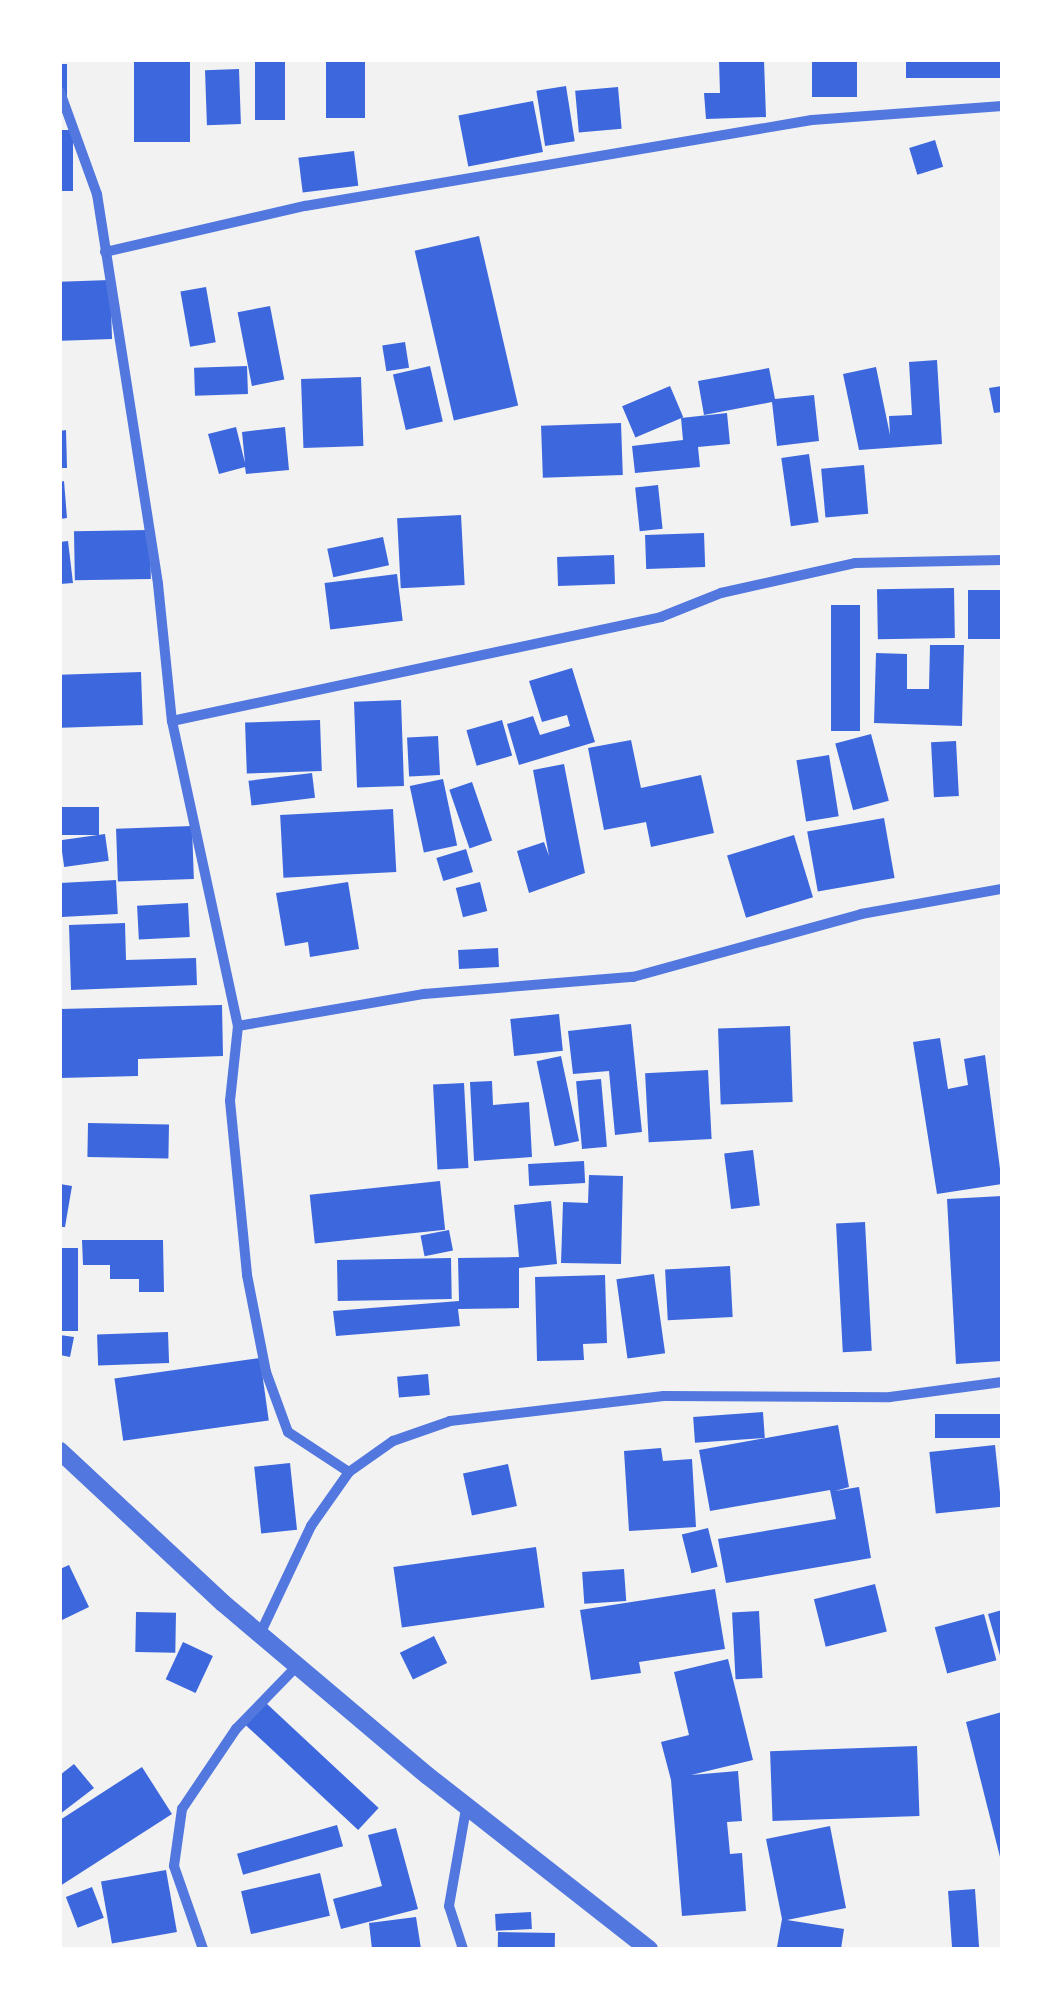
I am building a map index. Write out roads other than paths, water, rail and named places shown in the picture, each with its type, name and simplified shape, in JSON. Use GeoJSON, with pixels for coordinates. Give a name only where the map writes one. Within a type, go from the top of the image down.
{"type":"FeatureCollection","features":[{"type":"Feature","properties":{"kind":"street"},"geometry":{"type":"LineString","coordinates":[[60,92],[96,194],[158,584],[172,721],[238,1026],[230,1101],[247,1275],[266,1372],[288,1432],[349,1472]]}},
{"type":"Feature","properties":{"kind":"street"},"geometry":{"type":"LineString","coordinates":[[105,252],[305,206],[812,120],[1002,106]]}},
{"type":"Feature","properties":{"kind":"street"},"geometry":{"type":"LineString","coordinates":[[172,721],[661,618],[721,594],[854,563],[1002,560]]}},
{"type":"Feature","properties":{"kind":"street"},"geometry":{"type":"LineString","coordinates":[[238,1026],[424,994],[634,977],[861,914],[1002,889]]}},
{"type":"Feature","properties":{"kind":"street"},"geometry":{"type":"LineString","coordinates":[[260,1634],[311,1526],[349,1472],[392,1441],[450,1422],[664,1396],[890,1398],[1002,1382]]}},
{"type":"Feature","properties":{"kind":"street"},"geometry":{"type":"LineString","coordinates":[[60,1451],[297,1666],[649,1949]]}},
{"type":"Feature","properties":{"kind":"street"},"geometry":{"type":"LineString","coordinates":[[203,1949],[174,1866],[182,1810],[236,1730],[297,1666]]}},
{"type":"Feature","properties":{"kind":"street"},"geometry":{"type":"LineString","coordinates":[[463,1949],[449,1906],[467,1802]]}}]}
